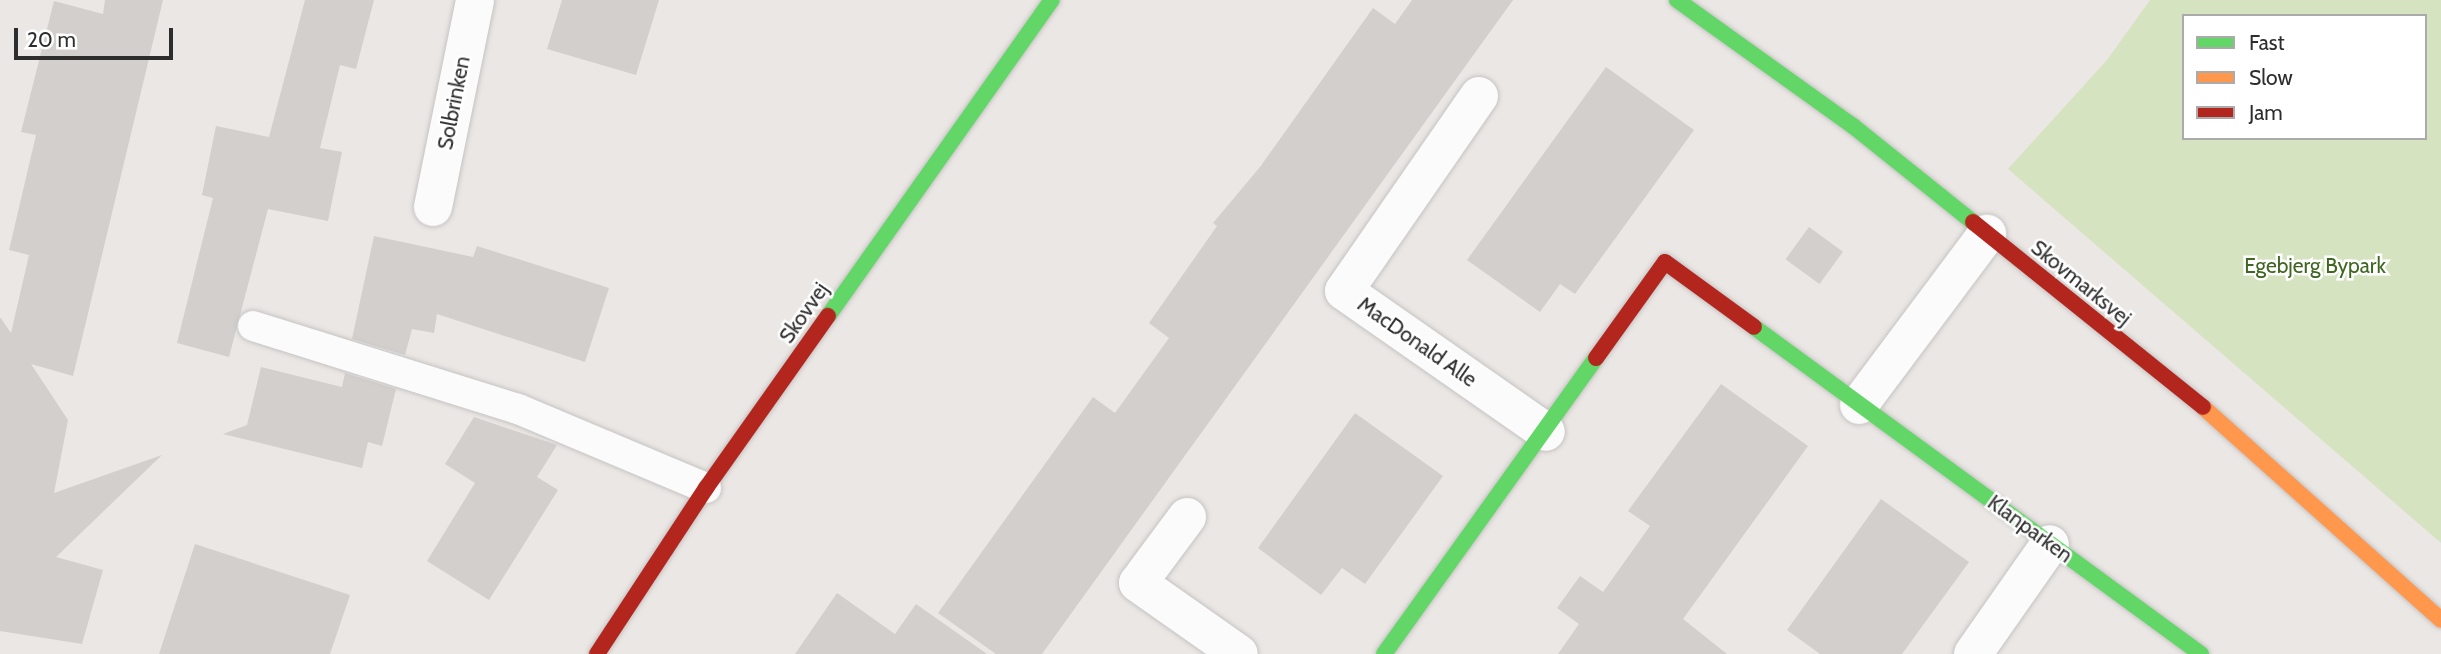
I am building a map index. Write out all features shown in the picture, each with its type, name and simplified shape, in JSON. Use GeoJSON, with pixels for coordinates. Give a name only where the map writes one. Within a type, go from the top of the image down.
{"type":"FeatureCollection","features":[{"type":"Feature","properties":{"kind":"street","name":"Solbrinken"},"geometry":{"type":"LineString","coordinates":[[433,207],[475,0]]}},
{"type":"Feature","properties":{"kind":"street","name":"Skovvej"},"geometry":{"type":"LineString","coordinates":[[597,654],[706,488],[1052,0]]}},
{"type":"Feature","properties":{"kind":"street","name":"Skovmarksvej"},"geometry":{"type":"LineString","coordinates":[[1677,0],[1853,126],[2198,403],[2441,621]]}},
{"type":"Feature","properties":{"kind":"street","name":"MacDonald Alle"},"geometry":{"type":"LineString","coordinates":[[1479,96],[1344,291],[1546,432]]}},
{"type":"Feature","properties":{"kind":"street"},"geometry":{"type":"LineString","coordinates":[[1859,405],[1987,234]]}},
{"type":"Feature","properties":{"kind":"street","name":"Klanparken"},"geometry":{"type":"LineString","coordinates":[[1546,432],[1665,262],[2201,654]]}},
{"type":"Feature","properties":{"kind":"street"},"geometry":{"type":"LineString","coordinates":[[1384,654],[1546,432]]}},
{"type":"Feature","properties":{"kind":"street"},"geometry":{"type":"LineString","coordinates":[[1187,517],[1138,583],[1239,654]]}},
{"type":"Feature","properties":{"kind":"street"},"geometry":{"type":"LineString","coordinates":[[1973,654],[2050,544]]}},
{"type":"Feature","properties":{"kind":"lane"},"geometry":{"type":"LineString","coordinates":[[253,326],[517,408],[706,488]]}},
{"type":"Feature","properties":{"kind":"green space","name":"Egebjerg Bypark"},"geometry":{"type":"Polygon","coordinates":[[[2150,0],[2441,0],[2441,543],[2008,169],[2107,60],[2150,0]]]}},
{"type":"Feature","properties":{"kind":"building"},"geometry":{"type":"Polygon","coordinates":[[[105,0],[163,0],[73,376],[31,364],[68,420],[54,493],[162,455],[56,557],[103,570],[82,644],[0,631],[0,317],[11,333],[29,255],[9,250],[36,135],[21,132],[54,1],[103,14],[105,0]]]}},
{"type":"Feature","properties":{"kind":"building"},"geometry":{"type":"Polygon","coordinates":[[[305,0],[374,0],[356,69],[340,65],[320,148],[342,152],[328,221],[268,209],[229,357],[177,343],[213,198],[202,195],[216,126],[269,137],[305,0]]]}},
{"type":"Feature","properties":{"kind":"building"},"geometry":{"type":"Polygon","coordinates":[[[562,0],[659,0],[636,75],[547,49],[562,0]]]}},
{"type":"Feature","properties":{"kind":"building"},"geometry":{"type":"Polygon","coordinates":[[[1412,0],[1513,0],[1042,654],[996,654],[938,613],[1093,397],[1115,413],[1169,338],[1149,323],[1217,226],[1213,223],[1260,167],[1373,8],[1395,24],[1412,0]]]}},
{"type":"Feature","properties":{"kind":"building"},"geometry":{"type":"Polygon","coordinates":[[[1606,67],[1694,130],[1575,294],[1560,284],[1540,312],[1467,260],[1606,67]]]}},
{"type":"Feature","properties":{"kind":"building"},"geometry":{"type":"Polygon","coordinates":[[[1809,227],[1843,252],[1819,284],[1785,259],[1809,227]]]}},
{"type":"Feature","properties":{"kind":"building"},"geometry":{"type":"Polygon","coordinates":[[[374,236],[473,257],[477,246],[609,288],[585,362],[437,314],[434,333],[412,329],[405,355],[352,339],[374,236]]]}},
{"type":"Feature","properties":{"kind":"building"},"geometry":{"type":"Polygon","coordinates":[[[261,367],[342,387],[345,373],[396,389],[382,446],[368,442],[362,468],[223,434],[247,425],[261,367]]]}},
{"type":"Feature","properties":{"kind":"building"},"geometry":{"type":"Polygon","coordinates":[[[1721,384],[1808,446],[1683,619],[1727,654],[1558,654],[1579,624],[1557,608],[1580,576],[1603,592],[1650,526],[1628,511],[1721,384]]]}},
{"type":"Feature","properties":{"kind":"building"},"geometry":{"type":"Polygon","coordinates":[[[1355,413],[1443,476],[1365,584],[1342,568],[1321,595],[1258,548],[1355,413]]]}},
{"type":"Feature","properties":{"kind":"building"},"geometry":{"type":"Polygon","coordinates":[[[474,417],[557,445],[537,477],[558,490],[489,600],[427,561],[475,483],[445,464],[474,417]]]}},
{"type":"Feature","properties":{"kind":"building"},"geometry":{"type":"Polygon","coordinates":[[[1881,499],[1969,562],[1902,654],[1820,654],[1787,630],[1881,499]]]}},
{"type":"Feature","properties":{"kind":"building"},"geometry":{"type":"Polygon","coordinates":[[[195,544],[350,595],[330,654],[159,654],[195,544]]]}},
{"type":"Feature","properties":{"kind":"building"},"geometry":{"type":"Polygon","coordinates":[[[837,593],[895,634],[916,604],[987,654],[795,654],[837,593]]]}},
{"type":"Feature","properties":{"kind":"traffic: fast"},"geometry":{"type":"LineString","coordinates":[[828,316],[1052,0]]}},
{"type":"Feature","properties":{"kind":"traffic: fast"},"geometry":{"type":"LineString","coordinates":[[1677,0],[1853,126],[1973,222]]}},
{"type":"Feature","properties":{"kind":"traffic: fast"},"geometry":{"type":"LineString","coordinates":[[1754,327],[2201,654]]}},
{"type":"Feature","properties":{"kind":"traffic: fast"},"geometry":{"type":"LineString","coordinates":[[1384,654],[1596,358]]}},
{"type":"Feature","properties":{"kind":"traffic: slow"},"geometry":{"type":"LineString","coordinates":[[2203,407],[2441,620]]}},
{"type":"Feature","properties":{"kind":"traffic: jam"},"geometry":{"type":"LineString","coordinates":[[1973,222],[2203,407]]}},
{"type":"Feature","properties":{"kind":"traffic: jam"},"geometry":{"type":"LineString","coordinates":[[1596,358],[1665,262],[1754,327]]}},
{"type":"Feature","properties":{"kind":"traffic: jam"},"geometry":{"type":"LineString","coordinates":[[597,654],[706,488],[828,316]]}}]}
